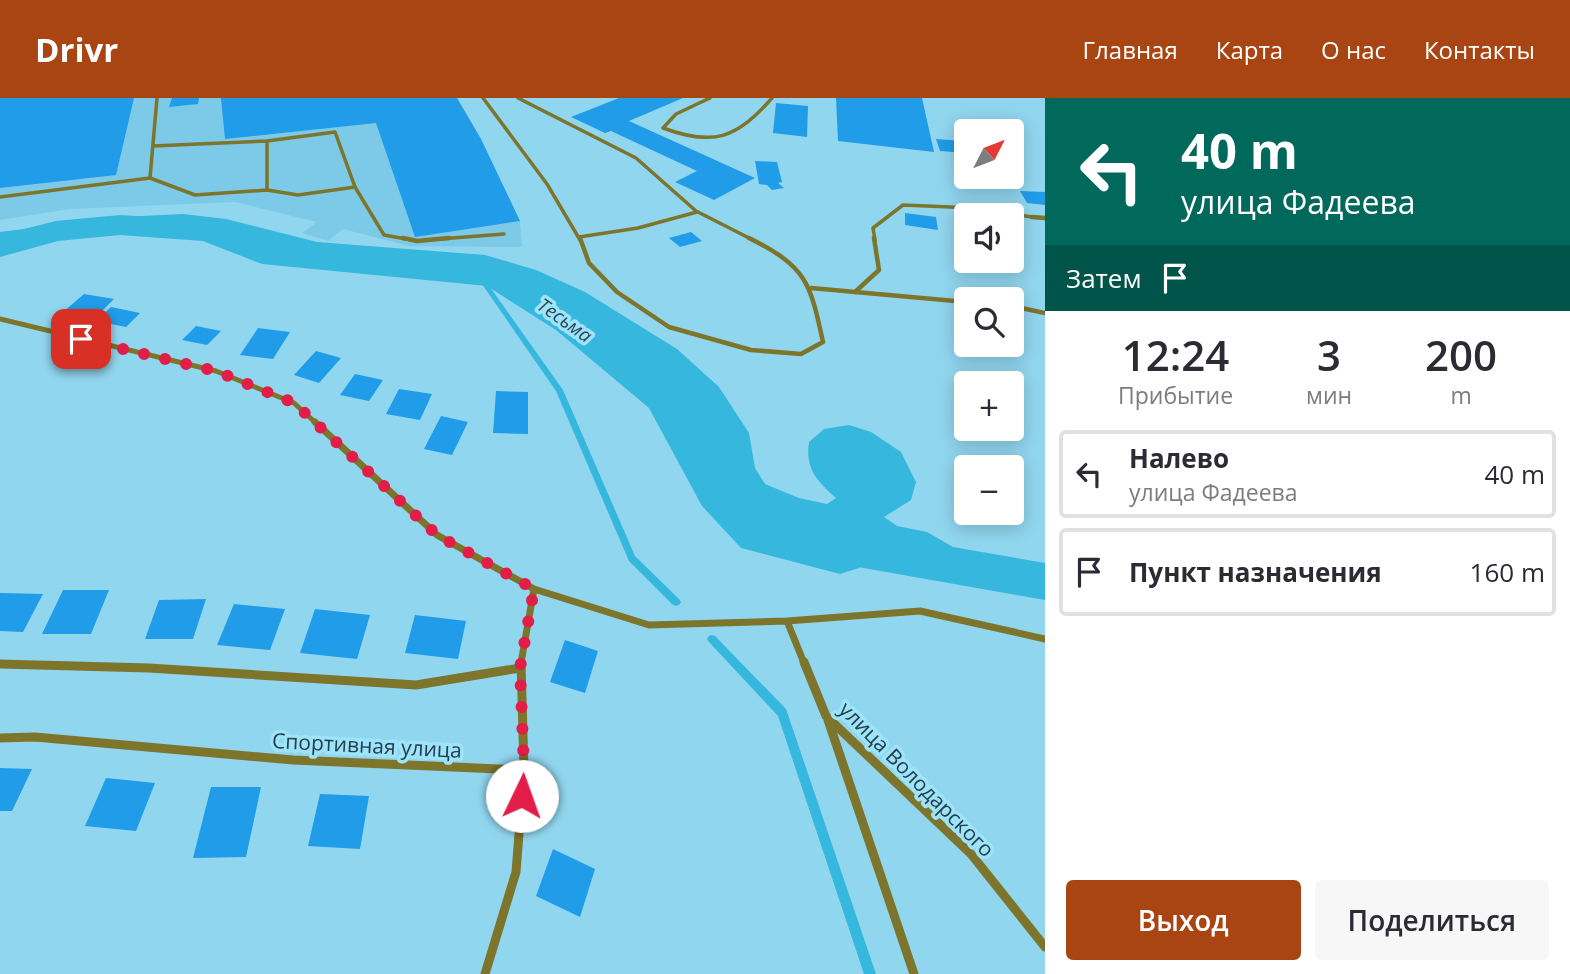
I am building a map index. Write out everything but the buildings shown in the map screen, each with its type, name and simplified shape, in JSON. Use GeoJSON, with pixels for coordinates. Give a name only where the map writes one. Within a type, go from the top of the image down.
{"type":"FeatureCollection","features":[{"type":"Feature","properties":{"kind":"street"},"geometry":{"type":"LineString","coordinates":[[1032,217],[1045,218]]}},
{"type":"Feature","properties":{"kind":"street"},"geometry":{"type":"LineString","coordinates":[[0,319],[216,371],[294,403],[437,535],[534,589],[649,625],[787,621],[920,611],[1045,639]]}},
{"type":"Feature","properties":{"kind":"street"},"geometry":{"type":"LineString","coordinates":[[485,974],[516,872],[524,770],[520,668],[534,589]]}},
{"type":"Feature","properties":{"kind":"street","name":"улица Володарского"},"geometry":{"type":"LineString","coordinates":[[787,621],[826,716],[971,855],[1045,947]]}},
{"type":"Feature","properties":{"kind":"street"},"geometry":{"type":"LineString","coordinates":[[0,664],[149,668],[416,685],[520,668]]}},
{"type":"Feature","properties":{"kind":"street"},"geometry":{"type":"LineString","coordinates":[[826,716],[914,974]]}},
{"type":"Feature","properties":{"kind":"street","name":"Спортивная улица"},"geometry":{"type":"LineString","coordinates":[[0,738],[35,737],[293,761],[524,770]]}},
{"type":"Feature","properties":{"kind":"lane"},"geometry":{"type":"LineString","coordinates":[[150,178],[157,98]]}},
{"type":"Feature","properties":{"kind":"lane"},"geometry":{"type":"LineString","coordinates":[[483,98],[547,184],[579,237],[589,263],[617,292],[669,327],[751,350],[801,354],[823,342],[811,288],[786,261],[697,212],[659,182],[650,169],[636,158],[518,98]]}},
{"type":"Feature","properties":{"kind":"lane"},"geometry":{"type":"LineString","coordinates":[[710,98],[676,114],[663,128],[690,140],[713,140],[735,132],[772,98]]}},
{"type":"Feature","properties":{"kind":"lane"},"geometry":{"type":"LineString","coordinates":[[153,146],[267,141],[335,132],[355,187],[384,235],[417,241],[504,234]]}},
{"type":"Feature","properties":{"kind":"lane"},"geometry":{"type":"LineString","coordinates":[[267,141],[267,190]]}},
{"type":"Feature","properties":{"kind":"lane"},"geometry":{"type":"LineString","coordinates":[[0,197],[150,178],[195,195],[267,190],[298,195],[355,187]]}},
{"type":"Feature","properties":{"kind":"lane"},"geometry":{"type":"LineString","coordinates":[[855,292],[879,270],[873,228],[903,205],[974,208],[1032,217]]}},
{"type":"Feature","properties":{"kind":"lane"},"geometry":{"type":"LineString","coordinates":[[579,237],[638,228],[697,212]]}},
{"type":"Feature","properties":{"kind":"lane"},"geometry":{"type":"LineString","coordinates":[[811,288],[954,301]]}},
{"type":"Feature","properties":{"kind":"lane"},"geometry":{"type":"LineString","coordinates":[[1024,309],[1045,313]]}},
{"type":"Feature","properties":{"kind":"shaded area"},"geometry":{"type":"Polygon","coordinates":[[[0,98],[457,98],[481,139],[520,221],[522,247],[409,246],[343,229],[328,241],[302,233],[317,222],[235,202],[70,209],[0,220],[0,98]]]}},
{"type":"Feature","properties":{"kind":"shaded area"},"geometry":{"type":"Polygon","coordinates":[[[183,214],[226,219],[317,242],[485,255],[536,270],[585,292],[677,349],[719,387],[749,433],[755,468],[765,484],[799,498],[827,504],[836,498],[814,474],[809,460],[809,442],[824,429],[849,425],[871,432],[901,452],[916,482],[911,500],[884,517],[897,526],[927,532],[953,547],[1045,563],[1045,600],[818,560],[777,542],[733,501],[710,439],[678,393],[577,315],[526,291],[455,266],[358,263],[315,258],[237,237],[181,226],[126,224],[0,243],[0,232],[120,217],[183,214]]]}},
{"type":"Feature","properties":{"kind":"waterway","name":"Тесьма"},"geometry":{"type":"LineString","coordinates":[[0,246],[56,231],[120,225],[209,231],[262,253],[497,276],[570,321],[666,398],[720,492],[760,533],[840,552]]}},
{"type":"Feature","properties":{"kind":"waterway"},"geometry":{"type":"LineString","coordinates":[[478,274],[559,390],[632,558],[676,602]]}},
{"type":"Feature","properties":{"kind":"waterway"},"geometry":{"type":"LineString","coordinates":[[712,639],[782,713],[870,974]]}},
{"type":"Feature","properties":{"kind":"route"},"geometry":{"type":"LineString","coordinates":[[81,339],[216,371],[294,403],[437,535],[534,589],[520,668],[524,770],[522,796]]}}]}
